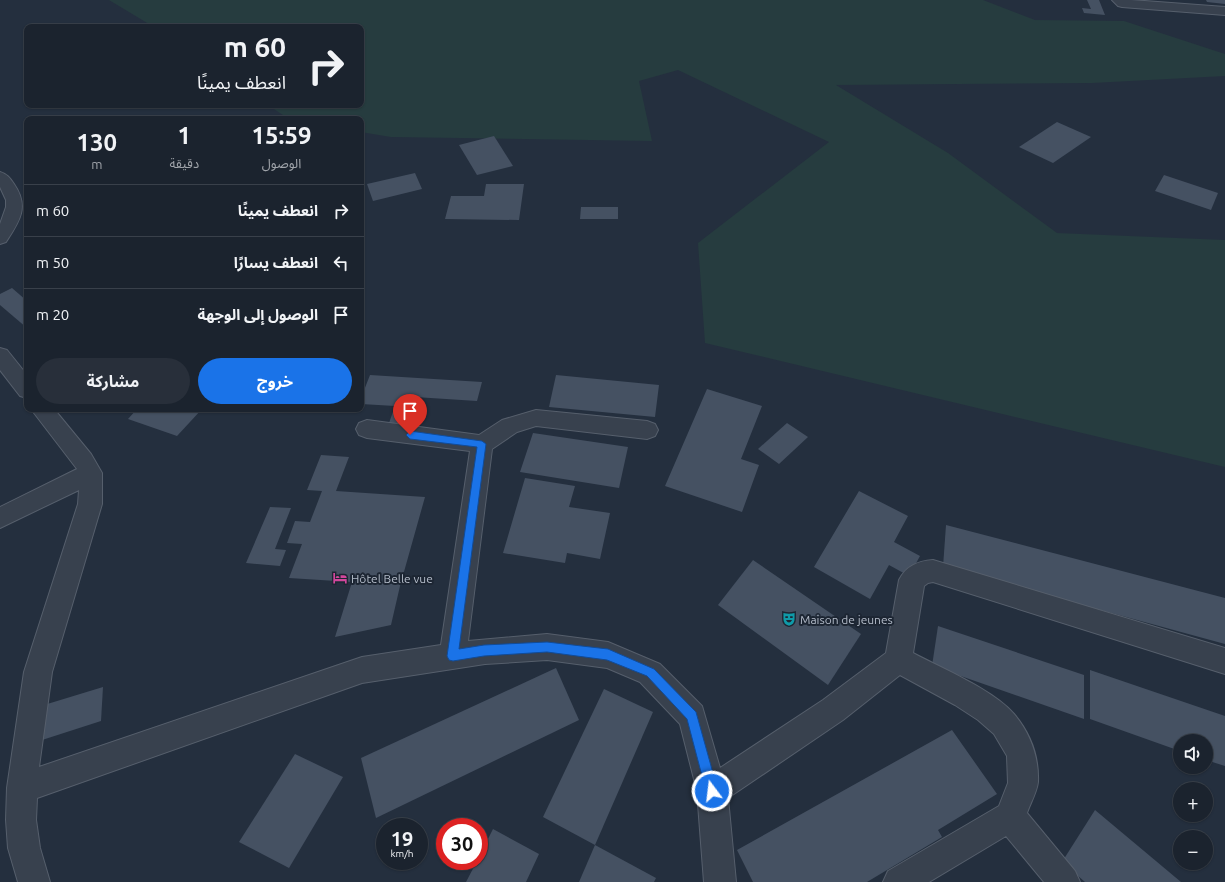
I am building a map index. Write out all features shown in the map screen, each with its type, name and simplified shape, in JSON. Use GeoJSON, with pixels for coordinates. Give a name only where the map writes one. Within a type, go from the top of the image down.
{"type":"FeatureCollection","features":[{"type":"Feature","properties":{"kind":"street"},"geometry":{"type":"LineString","coordinates":[[1118,0],[1122,3],[1225,11]]}},
{"type":"Feature","properties":{"kind":"street"},"geometry":{"type":"LineString","coordinates":[[0,177],[15,198],[15,206],[11,222],[0,238]]}},
{"type":"Feature","properties":{"kind":"street"},"geometry":{"type":"LineString","coordinates":[[0,355],[24,386]]}},
{"type":"Feature","properties":{"kind":"street"},"geometry":{"type":"LineString","coordinates":[[34,882],[24,848],[22,788],[38,672],[90,504],[91,473],[83,460],[44,412]]}},
{"type":"Feature","properties":{"kind":"street"},"geometry":{"type":"LineString","coordinates":[[367,430],[482,444],[510,426],[536,418],[647,430]]}},
{"type":"Feature","properties":{"kind":"street"},"geometry":{"type":"LineString","coordinates":[[453,656],[482,444]]}},
{"type":"Feature","properties":{"kind":"street"},"geometry":{"type":"LineString","coordinates":[[0,518],[91,473]]}},
{"type":"Feature","properties":{"kind":"street"},"geometry":{"type":"LineString","coordinates":[[712,791],[833,710],[898,660],[912,580],[923,572],[933,571],[1225,661]]}},
{"type":"Feature","properties":{"kind":"street"},"geometry":{"type":"LineString","coordinates":[[22,788],[362,670],[484,651],[547,647],[608,655],[650,672],[692,716],[712,791],[720,882]]}},
{"type":"Feature","properties":{"kind":"street"},"geometry":{"type":"LineString","coordinates":[[898,660],[965,695],[988,710],[1004,724],[1021,753],[1023,783],[1010,816],[899,882]]}},
{"type":"Feature","properties":{"kind":"street"},"geometry":{"type":"LineString","coordinates":[[1010,816],[1064,882]]}},
{"type":"Feature","properties":{"kind":"green space"},"geometry":{"type":"Polygon","coordinates":[[[109,0],[983,0],[1035,20],[1124,21],[1225,54],[1225,76],[1092,83],[836,85],[948,153],[1057,233],[1225,240],[1225,467],[705,343],[698,243],[829,142],[678,70],[639,81],[652,141],[391,137],[364,132],[364,116],[284,116],[272,108],[364,108],[364,24],[149,24],[109,0]]]}},
{"type":"Feature","properties":{"kind":"building"},"geometry":{"type":"Polygon","coordinates":[[[1087,0],[1099,0],[1105,15],[1084,13],[1082,8],[1091,9],[1087,0]]]}},
{"type":"Feature","properties":{"kind":"building"},"geometry":{"type":"Polygon","coordinates":[[[1206,0],[1225,0],[1225,4],[1207,2],[1206,0]]]}},
{"type":"Feature","properties":{"kind":"building"},"geometry":{"type":"Polygon","coordinates":[[[1057,122],[1091,137],[1053,163],[1019,147],[1057,122]]]}},
{"type":"Feature","properties":{"kind":"building"},"geometry":{"type":"Polygon","coordinates":[[[494,136],[513,166],[477,175],[459,145],[494,136]]]}},
{"type":"Feature","properties":{"kind":"building"},"geometry":{"type":"Polygon","coordinates":[[[415,173],[422,189],[373,201],[367,184],[415,173]]]}},
{"type":"Feature","properties":{"kind":"building"},"geometry":{"type":"Polygon","coordinates":[[[1164,175],[1218,193],[1211,210],[1155,191],[1164,175]]]}},
{"type":"Feature","properties":{"kind":"building"},"geometry":{"type":"Polygon","coordinates":[[[486,184],[524,184],[519,220],[445,219],[451,196],[484,196],[486,184]]]}},
{"type":"Feature","properties":{"kind":"building"},"geometry":{"type":"Polygon","coordinates":[[[581,207],[618,207],[618,219],[580,219],[581,207]]]}},
{"type":"Feature","properties":{"kind":"building"},"geometry":{"type":"Polygon","coordinates":[[[12,288],[24,298],[24,325],[0,305],[0,294],[12,288]]]}},
{"type":"Feature","properties":{"kind":"building"},"geometry":{"type":"Polygon","coordinates":[[[370,375],[482,382],[477,401],[415,397],[406,424],[389,423],[395,406],[364,404],[364,390],[370,375]]]}},
{"type":"Feature","properties":{"kind":"building"},"geometry":{"type":"Polygon","coordinates":[[[556,375],[659,385],[655,417],[549,407],[556,375]]]}},
{"type":"Feature","properties":{"kind":"building"},"geometry":{"type":"Polygon","coordinates":[[[707,389],[762,406],[741,459],[759,465],[742,512],[665,486],[707,389]]]}},
{"type":"Feature","properties":{"kind":"building"},"geometry":{"type":"Polygon","coordinates":[[[134,412],[199,412],[177,436],[128,419],[134,412]]]}},
{"type":"Feature","properties":{"kind":"building"},"geometry":{"type":"Polygon","coordinates":[[[787,423],[808,437],[779,464],[758,449],[787,423]]]}},
{"type":"Feature","properties":{"kind":"building"},"geometry":{"type":"Polygon","coordinates":[[[533,433],[628,447],[619,488],[520,472],[533,433]]]}},
{"type":"Feature","properties":{"kind":"building"},"geometry":{"type":"Polygon","coordinates":[[[321,455],[349,457],[336,491],[425,497],[400,586],[391,625],[335,637],[352,582],[289,578],[302,544],[287,543],[295,521],[310,522],[322,491],[307,490],[321,455]]]}},
{"type":"Feature","properties":{"kind":"building"},"geometry":{"type":"Polygon","coordinates":[[[525,478],[575,486],[569,507],[610,513],[600,559],[567,553],[565,563],[503,553],[525,478]]]}},
{"type":"Feature","properties":{"kind":"building"},"geometry":{"type":"Polygon","coordinates":[[[859,491],[908,516],[894,542],[920,556],[909,576],[889,565],[870,599],[814,567],[859,491]]]}},
{"type":"Feature","properties":{"kind":"building"},"geometry":{"type":"Polygon","coordinates":[[[270,507],[291,508],[275,549],[286,550],[280,566],[246,563],[270,507]]]}},
{"type":"Feature","properties":{"kind":"building"},"geometry":{"type":"Polygon","coordinates":[[[946,525],[1225,598],[1225,644],[943,567],[946,525]]]}},
{"type":"Feature","properties":{"kind":"building","name":"Maison de jeunes"},"geometry":{"type":"Polygon","coordinates":[[[753,560],[861,634],[828,685],[718,605],[753,560]]]}},
{"type":"Feature","properties":{"kind":"building"},"geometry":{"type":"Polygon","coordinates":[[[938,626],[1084,675],[1084,719],[932,666],[938,626]]]}},
{"type":"Feature","properties":{"kind":"building"},"geometry":{"type":"Polygon","coordinates":[[[556,668],[579,720],[376,818],[361,758],[556,668]]]}},
{"type":"Feature","properties":{"kind":"building"},"geometry":{"type":"Polygon","coordinates":[[[1090,670],[1225,716],[1225,766],[1213,762],[1213,734],[1173,734],[1173,749],[1090,719],[1090,670]]]}},
{"type":"Feature","properties":{"kind":"building"},"geometry":{"type":"Polygon","coordinates":[[[103,687],[101,721],[39,741],[44,705],[103,687]]]}},
{"type":"Feature","properties":{"kind":"building"},"geometry":{"type":"Polygon","coordinates":[[[604,689],[653,712],[595,845],[543,817],[604,689]]]}},
{"type":"Feature","properties":{"kind":"building"},"geometry":{"type":"Polygon","coordinates":[[[952,730],[997,794],[938,830],[942,837],[867,882],[753,882],[737,850],[952,730]]]}},
{"type":"Feature","properties":{"kind":"building"},"geometry":{"type":"Polygon","coordinates":[[[295,754],[343,777],[289,868],[239,842],[295,754]]]}},
{"type":"Feature","properties":{"kind":"building"},"geometry":{"type":"Polygon","coordinates":[[[1095,810],[1181,882],[1085,882],[1062,862],[1095,810]]]}},
{"type":"Feature","properties":{"kind":"building"},"geometry":{"type":"Polygon","coordinates":[[[493,829],[539,854],[526,882],[466,882],[472,870],[488,870],[488,839],[493,829]]]}},
{"type":"Feature","properties":{"kind":"building"},"geometry":{"type":"Polygon","coordinates":[[[595,845],[656,878],[654,882],[579,882],[595,845]]]}},
{"type":"Feature","properties":{"kind":"place","name":"Hôtel Belle vue"},"geometry":{"type":"Point","coordinates":[340,578]}},
{"type":"Feature","properties":{"kind":"place","name":"Maison de jeunes"},"geometry":{"type":"Point","coordinates":[789,619]}},
{"type":"Feature","properties":{"kind":"route"},"geometry":{"type":"LineString","coordinates":[[410,435],[482,444],[453,656],[484,651],[547,647],[608,655],[650,672],[692,716],[712,791]]}}]}
